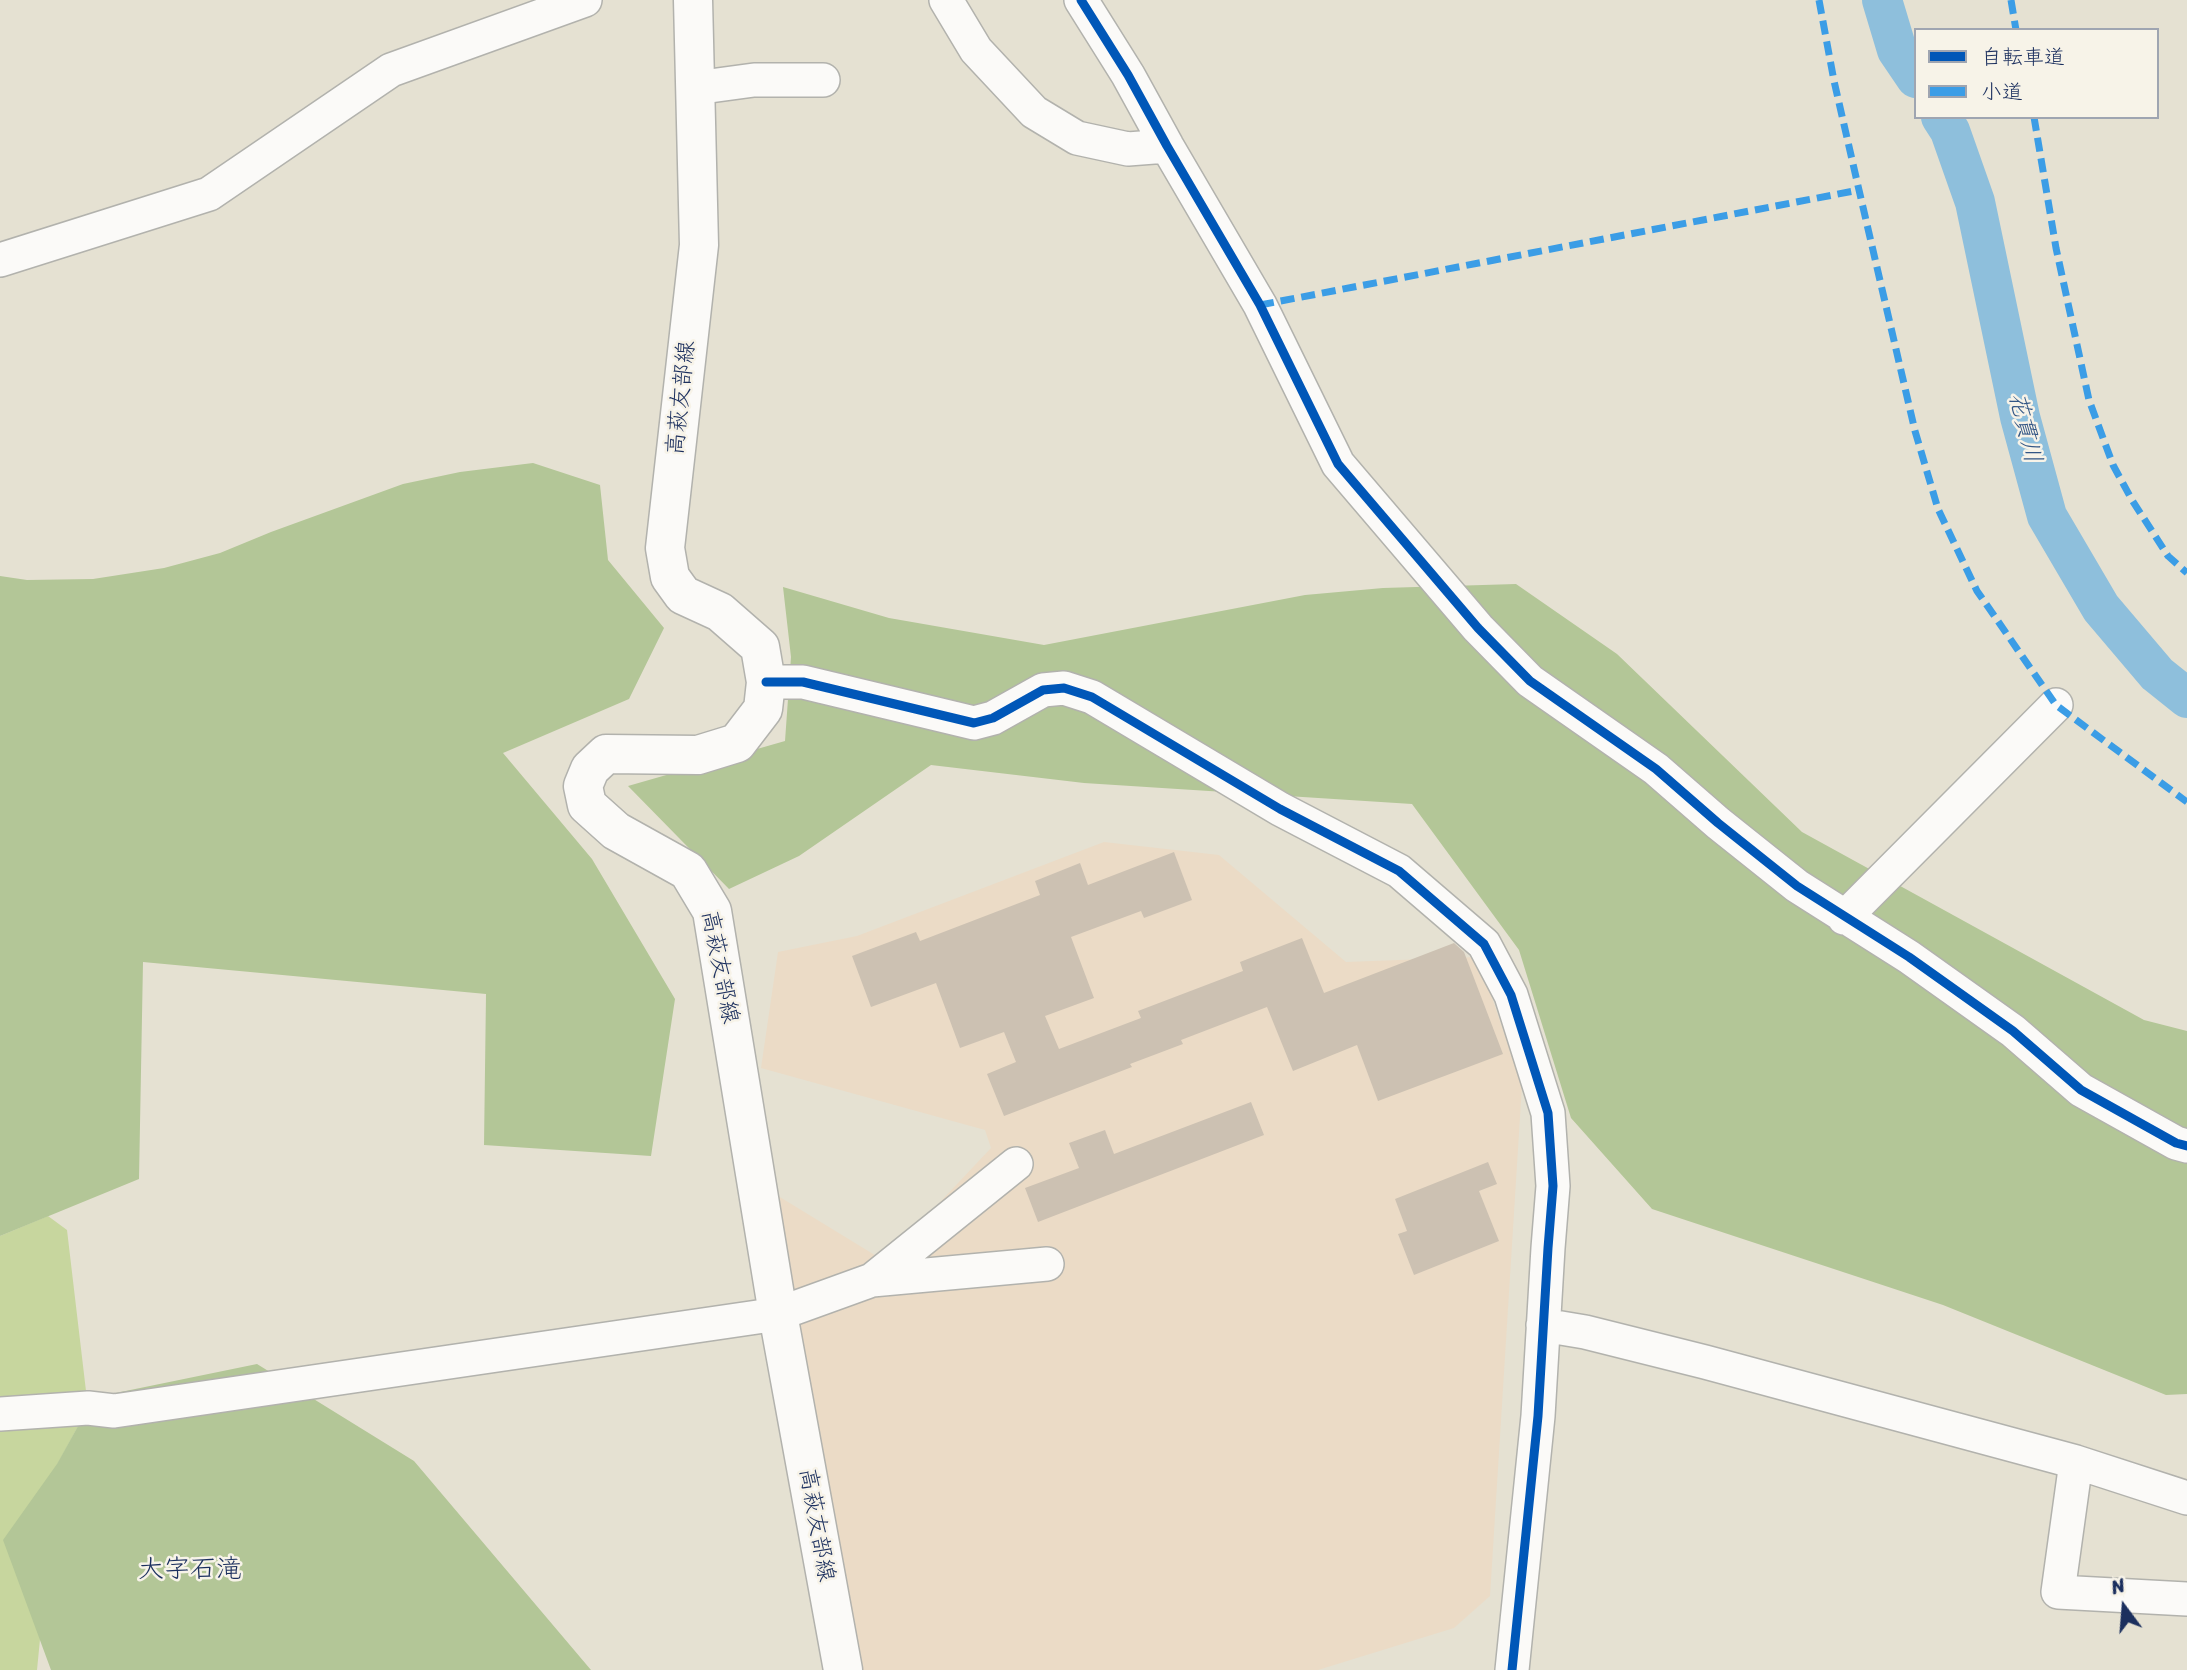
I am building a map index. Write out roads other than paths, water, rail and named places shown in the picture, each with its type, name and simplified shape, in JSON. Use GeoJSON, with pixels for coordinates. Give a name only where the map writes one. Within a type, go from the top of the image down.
{"type":"FeatureCollection","features":[{"type":"Feature","properties":{"kind":"main road","name":"高萩友部線"},"geometry":{"type":"LineString","coordinates":[[693,0],[699,245],[665,548],[670,577],[683,595],[720,612],[760,647],[766,682],[763,709],[737,743],[698,755],[606,754],[590,769],[583,786],[587,805],[616,831],[688,871],[712,911],[778,1314],[842,1670]]}},
{"type":"Feature","properties":{"kind":"street"},"geometry":{"type":"LineString","coordinates":[[0,260],[209,194],[391,71],[585,0]]}},
{"type":"Feature","properties":{"kind":"street"},"geometry":{"type":"LineString","coordinates":[[946,0],[976,50],[1034,112],[1077,138],[1128,149],[1167,146]]}},
{"type":"Feature","properties":{"kind":"street"},"geometry":{"type":"LineString","coordinates":[[1081,0],[1128,75],[1260,305],[1338,464],[1478,628],[1530,681],[1656,769],[1797,886],[1909,957],[2013,1031],[2081,1090],[2176,1143],[2187,1146]]}},
{"type":"Feature","properties":{"kind":"street"},"geometry":{"type":"LineString","coordinates":[[695,88],[754,80],[823,80]]}},
{"type":"Feature","properties":{"kind":"street"},"geometry":{"type":"LineString","coordinates":[[766,682],[803,682],[974,723],[993,718],[1043,690],[1064,688],[1093,697],[1280,810],[1399,872],[1484,944],[1511,995],[1548,1113],[1553,1186],[1538,1416],[1512,1670]]}},
{"type":"Feature","properties":{"kind":"street"},"geometry":{"type":"LineString","coordinates":[[1844,918],[2056,705]]}},
{"type":"Feature","properties":{"kind":"street"},"geometry":{"type":"LineString","coordinates":[[872,1280],[1016,1164]]}},
{"type":"Feature","properties":{"kind":"street"},"geometry":{"type":"LineString","coordinates":[[0,1414],[88,1408],[114,1411],[778,1314],[872,1280],[1047,1264]]}},
{"type":"Feature","properties":{"kind":"street"},"geometry":{"type":"LineString","coordinates":[[1543,1325],[1586,1332],[1705,1362],[2076,1462],[2187,1498]]}},
{"type":"Feature","properties":{"kind":"street"},"geometry":{"type":"LineString","coordinates":[[2076,1462],[2058,1592],[2187,1599]]}},
{"type":"Feature","properties":{"kind":"waterway","name":"花貫川"},"geometry":{"type":"LineString","coordinates":[[1882,0],[1897,50],[1914,75]]}},
{"type":"Feature","properties":{"kind":"waterway","name":"花貫川"},"geometry":{"type":"LineString","coordinates":[[1942,119],[1950,131],[1975,202],[2020,417],[2047,516],[2101,608],[2157,674],[2187,698]]}},
{"type":"Feature","properties":{"kind":"district","name":"大字石滝"},"geometry":{"type":"Point","coordinates":[190,1570]}}]}
